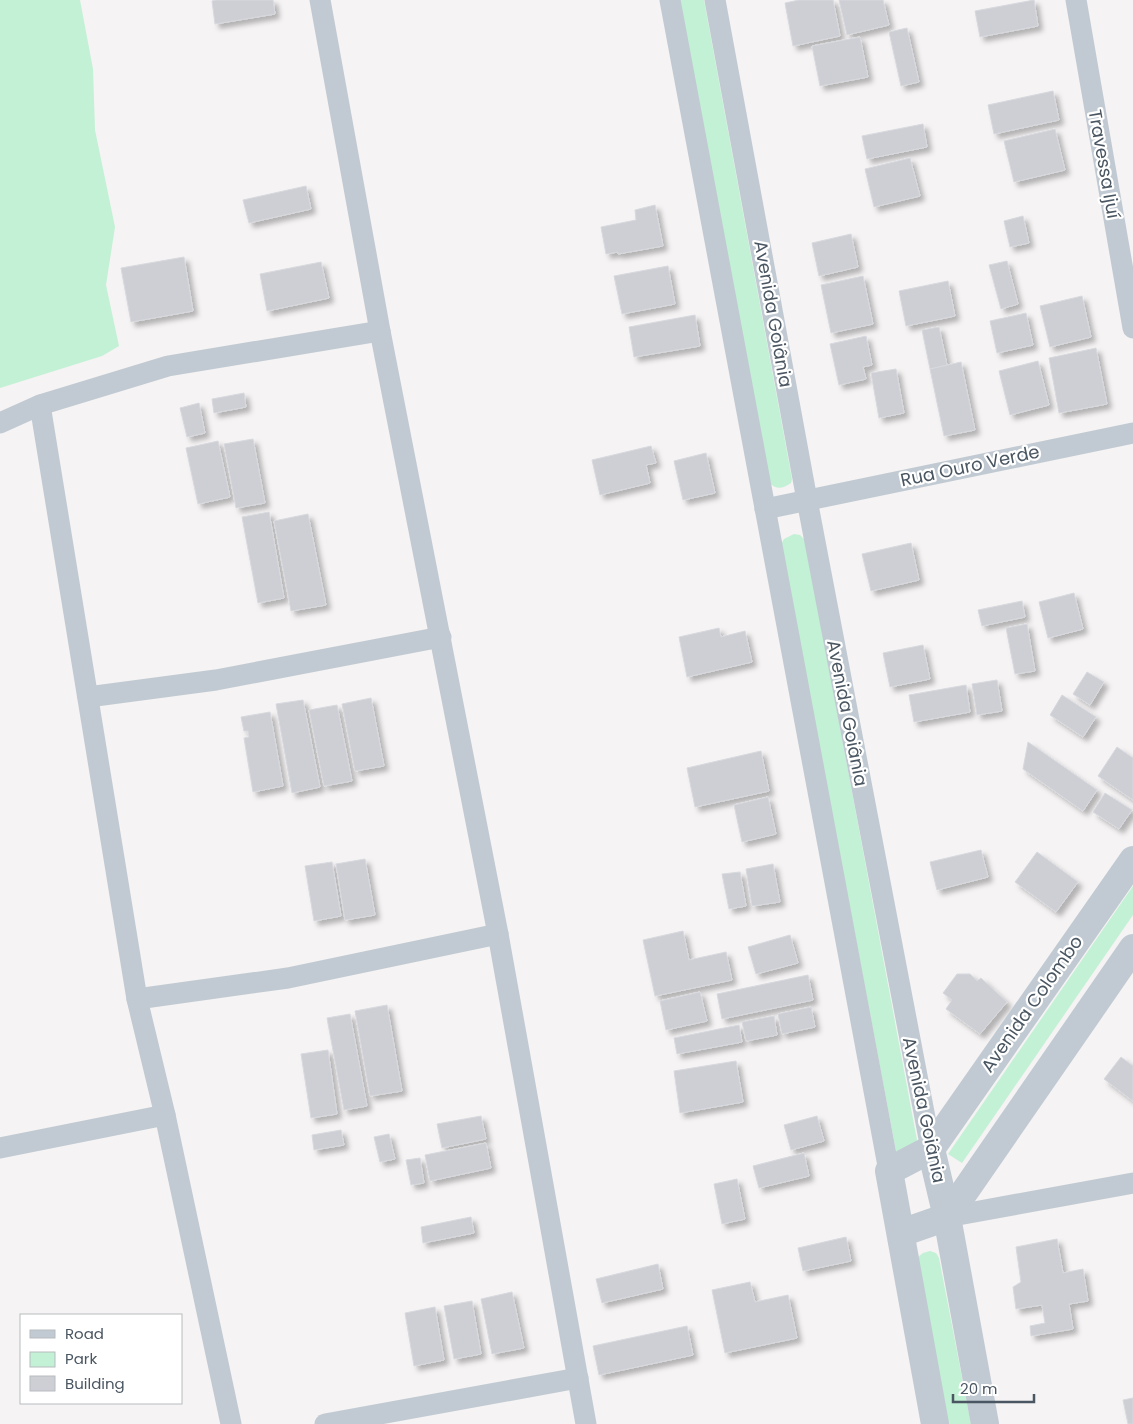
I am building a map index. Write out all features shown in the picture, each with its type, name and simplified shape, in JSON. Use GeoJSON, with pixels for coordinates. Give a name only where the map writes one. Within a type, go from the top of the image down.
{"type":"FeatureCollection","features":[{"type":"Feature","properties":{"kind":"street"},"geometry":{"type":"LineString","coordinates":[[320,0],[380,331],[498,934],[586,1424]]}},
{"type":"Feature","properties":{"kind":"street"},"geometry":{"type":"LineString","coordinates":[[670,0],[901,1233],[935,1424]]}},
{"type":"Feature","properties":{"kind":"street","name":"Avenida Goiânia"},"geometry":{"type":"LineString","coordinates":[[715,0],[807,500],[930,1149],[947,1217],[985,1424]]}},
{"type":"Feature","properties":{"kind":"street","name":"Travessa Ijuí"},"geometry":{"type":"LineString","coordinates":[[1076,0],[1133,328]]}},
{"type":"Feature","properties":{"kind":"street"},"geometry":{"type":"LineString","coordinates":[[0,423],[40,405],[168,366],[380,331]]}},
{"type":"Feature","properties":{"kind":"street"},"geometry":{"type":"LineString","coordinates":[[40,405],[137,999],[165,1115],[232,1424]]}},
{"type":"Feature","properties":{"kind":"street","name":"Rua Ouro Verde"},"geometry":{"type":"LineString","coordinates":[[765,509],[1133,432]]}},
{"type":"Feature","properties":{"kind":"street"},"geometry":{"type":"LineString","coordinates":[[88,697],[216,680],[441,637]]}},
{"type":"Feature","properties":{"kind":"street","name":"Avenida Colombo"},"geometry":{"type":"LineString","coordinates":[[930,1149],[1133,860]]}},
{"type":"Feature","properties":{"kind":"street"},"geometry":{"type":"LineString","coordinates":[[137,999],[288,978],[498,934]]}},
{"type":"Feature","properties":{"kind":"street"},"geometry":{"type":"LineString","coordinates":[[947,1217],[1133,948]]}},
{"type":"Feature","properties":{"kind":"street"},"geometry":{"type":"LineString","coordinates":[[0,1148],[165,1115]]}},
{"type":"Feature","properties":{"kind":"street"},"geometry":{"type":"LineString","coordinates":[[889,1171],[930,1149]]}},
{"type":"Feature","properties":{"kind":"street"},"geometry":{"type":"LineString","coordinates":[[901,1233],[947,1217],[1133,1183]]}},
{"type":"Feature","properties":{"kind":"street"},"geometry":{"type":"LineString","coordinates":[[325,1424],[578,1378]]}},
{"type":"Feature","properties":{"kind":"green space"},"geometry":{"type":"Polygon","coordinates":[[[0,0],[80,0],[93,69],[95,130],[115,227],[106,285],[119,346],[102,356],[0,388],[0,0]]]}},
{"type":"Feature","properties":{"kind":"green space"},"geometry":{"type":"Polygon","coordinates":[[[680,0],[704,0],[792,479],[791,483],[782,487],[774,486],[768,482],[680,0]]]}},
{"type":"Feature","properties":{"kind":"green space"},"geometry":{"type":"Polygon","coordinates":[[[794,534],[800,535],[805,540],[917,1140],[915,1146],[901,1153],[896,1151],[781,544],[784,539],[794,534]]]}},
{"type":"Feature","properties":{"kind":"green space"},"geometry":{"type":"Polygon","coordinates":[[[1133,886],[1133,915],[962,1163],[948,1154],[1133,886]]]}},
{"type":"Feature","properties":{"kind":"green space"},"geometry":{"type":"Polygon","coordinates":[[[930,1251],[936,1253],[939,1258],[971,1424],[945,1424],[918,1257],[930,1251]]]}},
{"type":"Feature","properties":{"kind":"building"},"geometry":{"type":"Polygon","coordinates":[[[273,0],[275,14],[215,24],[212,1],[273,0]]]}},
{"type":"Feature","properties":{"kind":"building"},"geometry":{"type":"Polygon","coordinates":[[[799,0],[833,0],[840,36],[793,46],[785,3],[799,0]]]}},
{"type":"Feature","properties":{"kind":"building"},"geometry":{"type":"Polygon","coordinates":[[[839,0],[883,0],[889,25],[847,35],[839,0]]]}},
{"type":"Feature","properties":{"kind":"building"},"geometry":{"type":"Polygon","coordinates":[[[1034,0],[1038,26],[980,37],[975,11],[1034,0]]]}},
{"type":"Feature","properties":{"kind":"building"},"geometry":{"type":"Polygon","coordinates":[[[907,28],[919,82],[901,86],[889,32],[907,28]]]}},
{"type":"Feature","properties":{"kind":"building"},"geometry":{"type":"Polygon","coordinates":[[[860,37],[868,77],[820,86],[812,46],[860,37]]]}},
{"type":"Feature","properties":{"kind":"building"},"geometry":{"type":"Polygon","coordinates":[[[1053,91],[1059,120],[994,134],[988,105],[1053,91]]]}},
{"type":"Feature","properties":{"kind":"building"},"geometry":{"type":"Polygon","coordinates":[[[923,124],[927,147],[867,159],[862,136],[923,124]]]}},
{"type":"Feature","properties":{"kind":"building"},"geometry":{"type":"Polygon","coordinates":[[[1055,129],[1065,170],[1014,182],[1004,141],[1055,129]]]}},
{"type":"Feature","properties":{"kind":"building"},"geometry":{"type":"Polygon","coordinates":[[[910,158],[920,196],[874,207],[865,169],[910,158]]]}},
{"type":"Feature","properties":{"kind":"building"},"geometry":{"type":"Polygon","coordinates":[[[306,186],[311,209],[249,223],[243,200],[306,186]]]}},
{"type":"Feature","properties":{"kind":"building"},"geometry":{"type":"Polygon","coordinates":[[[655,205],[663,246],[618,254],[618,252],[606,254],[601,227],[636,220],[635,210],[655,205]]]}},
{"type":"Feature","properties":{"kind":"building"},"geometry":{"type":"Polygon","coordinates":[[[1023,216],[1029,243],[1010,247],[1004,221],[1023,216]]]}},
{"type":"Feature","properties":{"kind":"building"},"geometry":{"type":"Polygon","coordinates":[[[851,234],[858,267],[819,276],[812,243],[851,234]]]}},
{"type":"Feature","properties":{"kind":"building"},"geometry":{"type":"Polygon","coordinates":[[[184,257],[193,311],[131,322],[121,268],[184,257]]]}},
{"type":"Feature","properties":{"kind":"building"},"geometry":{"type":"Polygon","coordinates":[[[1007,261],[1018,304],[1001,309],[989,265],[1007,261]]]}},
{"type":"Feature","properties":{"kind":"building"},"geometry":{"type":"Polygon","coordinates":[[[321,262],[329,298],[267,311],[260,274],[321,262]]]}},
{"type":"Feature","properties":{"kind":"building"},"geometry":{"type":"Polygon","coordinates":[[[668,266],[675,304],[622,314],[614,276],[668,266]]]}},
{"type":"Feature","properties":{"kind":"building"},"geometry":{"type":"Polygon","coordinates":[[[863,276],[873,324],[831,333],[821,285],[863,276]]]}},
{"type":"Feature","properties":{"kind":"building"},"geometry":{"type":"Polygon","coordinates":[[[948,281],[955,316],[906,326],[899,291],[948,281]]]}},
{"type":"Feature","properties":{"kind":"building"},"geometry":{"type":"Polygon","coordinates":[[[1082,296],[1091,337],[1050,347],[1040,306],[1082,296]]]}},
{"type":"Feature","properties":{"kind":"building"},"geometry":{"type":"Polygon","coordinates":[[[1026,313],[1033,345],[997,353],[990,321],[1026,313]]]}},
{"type":"Feature","properties":{"kind":"building"},"geometry":{"type":"Polygon","coordinates":[[[695,315],[700,346],[634,357],[629,327],[695,315]]]}},
{"type":"Feature","properties":{"kind":"building"},"geometry":{"type":"Polygon","coordinates":[[[939,327],[947,365],[930,369],[922,330],[939,327]]]}},
{"type":"Feature","properties":{"kind":"building"},"geometry":{"type":"Polygon","coordinates":[[[866,336],[872,365],[863,367],[866,379],[839,385],[830,344],[866,336]]]}},
{"type":"Feature","properties":{"kind":"building"},"geometry":{"type":"Polygon","coordinates":[[[1096,348],[1107,404],[1059,413],[1049,358],[1096,348]]]}},
{"type":"Feature","properties":{"kind":"building"},"geometry":{"type":"Polygon","coordinates":[[[1038,361],[1049,405],[1010,415],[999,371],[1038,361]]]}},
{"type":"Feature","properties":{"kind":"building"},"geometry":{"type":"Polygon","coordinates":[[[961,362],[975,430],[944,436],[930,369],[961,362]]]}},
{"type":"Feature","properties":{"kind":"building"},"geometry":{"type":"Polygon","coordinates":[[[896,369],[904,413],[879,418],[871,373],[896,369]]]}},
{"type":"Feature","properties":{"kind":"building"},"geometry":{"type":"Polygon","coordinates":[[[244,393],[246,407],[214,413],[212,399],[244,393]]]}},
{"type":"Feature","properties":{"kind":"building"},"geometry":{"type":"Polygon","coordinates":[[[199,403],[205,433],[187,437],[180,408],[199,403]]]}},
{"type":"Feature","properties":{"kind":"building"},"geometry":{"type":"Polygon","coordinates":[[[253,439],[265,503],[236,508],[224,444],[253,439]]]}},
{"type":"Feature","properties":{"kind":"building"},"geometry":{"type":"Polygon","coordinates":[[[218,441],[230,497],[198,504],[186,448],[218,441]]]}},
{"type":"Feature","properties":{"kind":"building"},"geometry":{"type":"Polygon","coordinates":[[[651,446],[656,463],[646,465],[650,483],[600,495],[592,460],[651,446]]]}},
{"type":"Feature","properties":{"kind":"building"},"geometry":{"type":"Polygon","coordinates":[[[706,453],[715,493],[683,500],[674,461],[706,453]]]}},
{"type":"Feature","properties":{"kind":"building"},"geometry":{"type":"Polygon","coordinates":[[[269,512],[284,598],[258,603],[242,517],[269,512]]]}},
{"type":"Feature","properties":{"kind":"building"},"geometry":{"type":"Polygon","coordinates":[[[308,514],[326,605],[291,611],[274,521],[308,514]]]}},
{"type":"Feature","properties":{"kind":"building"},"geometry":{"type":"Polygon","coordinates":[[[911,543],[919,580],[871,591],[862,554],[911,543]]]}},
{"type":"Feature","properties":{"kind":"building"},"geometry":{"type":"Polygon","coordinates":[[[1074,593],[1083,629],[1048,638],[1039,602],[1074,593]]]}},
{"type":"Feature","properties":{"kind":"building"},"geometry":{"type":"Polygon","coordinates":[[[1022,601],[1025,617],[982,626],[978,610],[1022,601]]]}},
{"type":"Feature","properties":{"kind":"building"},"geometry":{"type":"Polygon","coordinates":[[[1027,624],[1035,671],[1015,674],[1006,628],[1027,624]]]}},
{"type":"Feature","properties":{"kind":"building"},"geometry":{"type":"Polygon","coordinates":[[[719,628],[721,637],[745,631],[752,662],[687,677],[679,637],[719,628]]]}},
{"type":"Feature","properties":{"kind":"building"},"geometry":{"type":"Polygon","coordinates":[[[923,645],[930,679],[890,687],[883,653],[923,645]]]}},
{"type":"Feature","properties":{"kind":"building"},"geometry":{"type":"Polygon","coordinates":[[[1087,672],[1104,682],[1090,705],[1073,694],[1087,672]]]}},
{"type":"Feature","properties":{"kind":"building"},"geometry":{"type":"Polygon","coordinates":[[[997,680],[1002,711],[977,715],[972,684],[997,680]]]}},
{"type":"Feature","properties":{"kind":"building"},"geometry":{"type":"Polygon","coordinates":[[[966,685],[970,712],[914,722],[909,695],[966,685]]]}},
{"type":"Feature","properties":{"kind":"building"},"geometry":{"type":"Polygon","coordinates":[[[1062,695],[1096,717],[1083,737],[1050,715],[1062,695]]]}},
{"type":"Feature","properties":{"kind":"building"},"geometry":{"type":"Polygon","coordinates":[[[371,698],[384,766],[355,771],[342,704],[371,698]]]}},
{"type":"Feature","properties":{"kind":"building"},"geometry":{"type":"Polygon","coordinates":[[[303,700],[320,787],[292,793],[276,704],[303,700]]]}},
{"type":"Feature","properties":{"kind":"building"},"geometry":{"type":"Polygon","coordinates":[[[337,705],[352,781],[324,786],[309,710],[337,705]]]}},
{"type":"Feature","properties":{"kind":"building"},"geometry":{"type":"Polygon","coordinates":[[[270,712],[283,786],[253,792],[244,738],[249,737],[248,731],[244,731],[241,717],[270,712]]]}},
{"type":"Feature","properties":{"kind":"building"},"geometry":{"type":"Polygon","coordinates":[[[1028,742],[1097,790],[1083,811],[1023,769],[1028,742]]]}},
{"type":"Feature","properties":{"kind":"building"},"geometry":{"type":"Polygon","coordinates":[[[1117,747],[1133,758],[1133,800],[1098,776],[1117,747]]]}},
{"type":"Feature","properties":{"kind":"building"},"geometry":{"type":"Polygon","coordinates":[[[761,751],[769,791],[695,807],[687,768],[761,751]]]}},
{"type":"Feature","properties":{"kind":"building"},"geometry":{"type":"Polygon","coordinates":[[[1105,793],[1132,810],[1119,829],[1093,812],[1105,793]]]}},
{"type":"Feature","properties":{"kind":"building"},"geometry":{"type":"Polygon","coordinates":[[[768,797],[776,834],[742,842],[734,805],[768,797]]]}},
{"type":"Feature","properties":{"kind":"building"},"geometry":{"type":"Polygon","coordinates":[[[981,850],[988,877],[937,890],[930,862],[981,850]]]}},
{"type":"Feature","properties":{"kind":"building"},"geometry":{"type":"Polygon","coordinates":[[[1037,852],[1078,882],[1056,912],[1015,882],[1037,852]]]}},
{"type":"Feature","properties":{"kind":"building"},"geometry":{"type":"Polygon","coordinates":[[[365,859],[375,915],[345,920],[336,864],[365,859]]]}},
{"type":"Feature","properties":{"kind":"building"},"geometry":{"type":"Polygon","coordinates":[[[332,862],[341,916],[314,921],[305,866],[332,862]]]}},
{"type":"Feature","properties":{"kind":"building"},"geometry":{"type":"Polygon","coordinates":[[[773,864],[780,902],[752,906],[746,869],[773,864]]]}},
{"type":"Feature","properties":{"kind":"building"},"geometry":{"type":"Polygon","coordinates":[[[740,872],[746,906],[729,909],[722,874],[740,872]]]}},
{"type":"Feature","properties":{"kind":"building"},"geometry":{"type":"Polygon","coordinates":[[[683,931],[689,960],[726,952],[732,980],[655,996],[643,940],[683,931]]]}},
{"type":"Feature","properties":{"kind":"building"},"geometry":{"type":"Polygon","coordinates":[[[790,935],[798,963],[756,974],[748,947],[790,935]]]}},
{"type":"Feature","properties":{"kind":"building"},"geometry":{"type":"Polygon","coordinates":[[[957,974],[970,974],[977,981],[981,978],[1007,1002],[980,1034],[946,1009],[952,1000],[943,993],[957,974]]]}},
{"type":"Feature","properties":{"kind":"building"},"geometry":{"type":"Polygon","coordinates":[[[808,975],[813,1000],[722,1019],[717,994],[808,975]]]}},
{"type":"Feature","properties":{"kind":"building"},"geometry":{"type":"Polygon","coordinates":[[[700,992],[707,1021],[666,1030],[660,1001],[700,992]]]}},
{"type":"Feature","properties":{"kind":"building"},"geometry":{"type":"Polygon","coordinates":[[[387,1005],[402,1091],[370,1096],[355,1011],[387,1005]]]}},
{"type":"Feature","properties":{"kind":"building"},"geometry":{"type":"Polygon","coordinates":[[[811,1007],[815,1027],[782,1034],[778,1014],[811,1007]]]}},
{"type":"Feature","properties":{"kind":"building"},"geometry":{"type":"Polygon","coordinates":[[[350,1014],[367,1106],[344,1110],[327,1018],[350,1014]]]}},
{"type":"Feature","properties":{"kind":"building"},"geometry":{"type":"Polygon","coordinates":[[[774,1016],[777,1035],[746,1041],[742,1022],[774,1016]]]}},
{"type":"Feature","properties":{"kind":"building"},"geometry":{"type":"Polygon","coordinates":[[[739,1025],[742,1042],[677,1054],[674,1038],[739,1025]]]}},
{"type":"Feature","properties":{"kind":"building"},"geometry":{"type":"Polygon","coordinates":[[[328,1050],[337,1114],[311,1118],[301,1054],[328,1050]]]}},
{"type":"Feature","properties":{"kind":"building"},"geometry":{"type":"Polygon","coordinates":[[[1121,1057],[1133,1066],[1133,1101],[1104,1079],[1121,1057]]]}},
{"type":"Feature","properties":{"kind":"building"},"geometry":{"type":"Polygon","coordinates":[[[736,1061],[743,1102],[680,1113],[674,1071],[736,1061]]]}},
{"type":"Feature","properties":{"kind":"building"},"geometry":{"type":"Polygon","coordinates":[[[481,1116],[486,1139],[442,1148],[437,1124],[481,1116]]]}},
{"type":"Feature","properties":{"kind":"building"},"geometry":{"type":"Polygon","coordinates":[[[817,1116],[824,1141],[791,1150],[784,1125],[817,1116]]]}},
{"type":"Feature","properties":{"kind":"building"},"geometry":{"type":"Polygon","coordinates":[[[341,1130],[344,1145],[314,1150],[312,1135],[341,1130]]]}},
{"type":"Feature","properties":{"kind":"building"},"geometry":{"type":"Polygon","coordinates":[[[389,1134],[395,1159],[380,1162],[374,1137],[389,1134]]]}},
{"type":"Feature","properties":{"kind":"building"},"geometry":{"type":"Polygon","coordinates":[[[486,1143],[491,1168],[430,1181],[425,1155],[486,1143]]]}},
{"type":"Feature","properties":{"kind":"building"},"geometry":{"type":"Polygon","coordinates":[[[804,1153],[809,1176],[759,1188],[753,1166],[804,1153]]]}},
{"type":"Feature","properties":{"kind":"building"},"geometry":{"type":"Polygon","coordinates":[[[420,1158],[424,1183],[411,1185],[406,1160],[420,1158]]]}},
{"type":"Feature","properties":{"kind":"building"},"geometry":{"type":"Polygon","coordinates":[[[737,1179],[745,1219],[722,1224],[714,1184],[737,1179]]]}},
{"type":"Feature","properties":{"kind":"building"},"geometry":{"type":"Polygon","coordinates":[[[471,1217],[474,1233],[423,1243],[421,1227],[471,1217]]]}},
{"type":"Feature","properties":{"kind":"building"},"geometry":{"type":"Polygon","coordinates":[[[846,1237],[851,1261],[803,1271],[798,1248],[846,1237]]]}},
{"type":"Feature","properties":{"kind":"building"},"geometry":{"type":"Polygon","coordinates":[[[1057,1239],[1063,1273],[1083,1269],[1088,1301],[1069,1304],[1073,1329],[1031,1336],[1030,1326],[1045,1323],[1042,1305],[1016,1309],[1013,1287],[1021,1282],[1016,1247],[1057,1239]]]}},
{"type":"Feature","properties":{"kind":"building"},"geometry":{"type":"Polygon","coordinates":[[[658,1264],[663,1289],[602,1303],[596,1279],[658,1264]]]}},
{"type":"Feature","properties":{"kind":"building"},"geometry":{"type":"Polygon","coordinates":[[[750,1282],[755,1302],[788,1295],[797,1338],[725,1353],[712,1290],[750,1282]]]}},
{"type":"Feature","properties":{"kind":"building"},"geometry":{"type":"Polygon","coordinates":[[[512,1292],[524,1348],[492,1354],[481,1299],[512,1292]]]}},
{"type":"Feature","properties":{"kind":"building"},"geometry":{"type":"Polygon","coordinates":[[[472,1301],[481,1354],[454,1359],[444,1306],[472,1301]]]}},
{"type":"Feature","properties":{"kind":"building"},"geometry":{"type":"Polygon","coordinates":[[[435,1307],[444,1360],[414,1366],[405,1313],[435,1307]]]}},
{"type":"Feature","properties":{"kind":"building"},"geometry":{"type":"Polygon","coordinates":[[[687,1326],[693,1355],[599,1375],[593,1346],[687,1326]]]}},
{"type":"Feature","properties":{"kind":"building"},"geometry":{"type":"Polygon","coordinates":[[[1133,1398],[1133,1424],[1128,1424],[1123,1400],[1133,1398]]]}}]}
